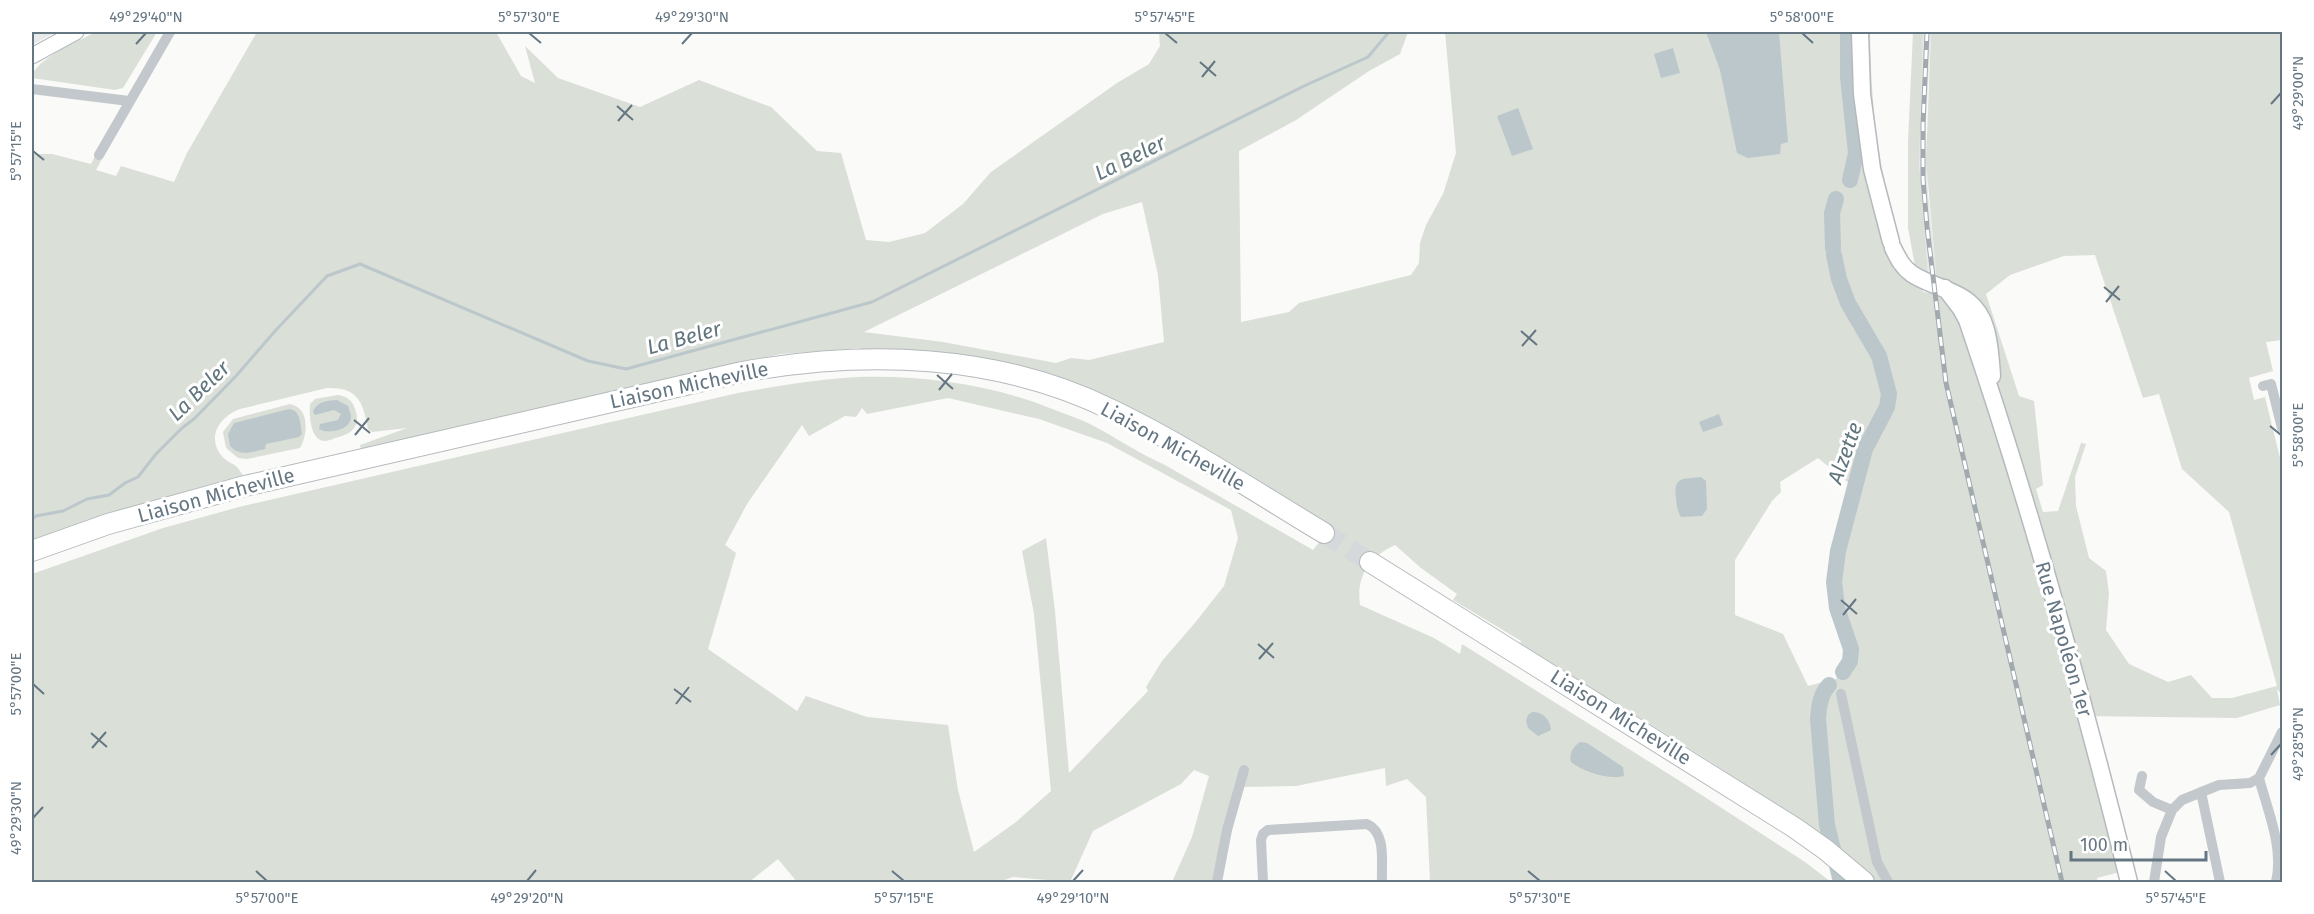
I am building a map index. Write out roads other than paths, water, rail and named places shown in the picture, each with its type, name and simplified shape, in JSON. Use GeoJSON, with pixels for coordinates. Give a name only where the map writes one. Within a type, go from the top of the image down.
{"type":"FeatureCollection","features":[{"type":"Feature","properties":{"kind":"highway","name":"Liaison Micheville"},"geometry":{"type":"LineString","coordinates":[[32,551],[108,524],[245,486],[742,372],[821,360],[868,358],[942,362],[993,370],[1053,386],[1110,409],[1178,445],[1321,538],[1105,419],[1049,397],[991,382],[933,372],[860,369],[786,375],[732,386],[240,499],[122,532],[32,564]]}},
{"type":"Feature","properties":{"kind":"highway","name":"Liaison Micheville"},"geometry":{"type":"LineString","coordinates":[[1367,568],[1792,839],[1864,882]]}},
{"type":"Feature","properties":{"kind":"main road"},"geometry":{"type":"LineString","coordinates":[[32,56],[76,32]]}},
{"type":"Feature","properties":{"kind":"main road","name":"Rue Napoléon 1er"},"geometry":{"type":"LineString","coordinates":[[1860,32],[1862,94],[1872,169],[1892,245],[1900,264],[1912,274],[1946,288],[1970,302],[1986,328],[1993,398],[2090,724],[2129,882]]}},
{"type":"Feature","properties":{"kind":"street"},"geometry":{"type":"LineString","coordinates":[[99,156],[170,32]]}},
{"type":"Feature","properties":{"kind":"street"},"geometry":{"type":"LineString","coordinates":[[32,89],[129,101]]}},
{"type":"Feature","properties":{"kind":"street"},"geometry":{"type":"LineString","coordinates":[[2263,386],[2271,384],[2283,428]]}},
{"type":"Feature","properties":{"kind":"street"},"geometry":{"type":"LineString","coordinates":[[1841,694],[1877,862],[1888,882]]}},
{"type":"Feature","properties":{"kind":"street"},"geometry":{"type":"LineString","coordinates":[[2154,882],[2161,837],[2172,810],[2182,800],[2219,785],[2250,783],[2259,778],[2278,751],[2283,732]]}},
{"type":"Feature","properties":{"kind":"street"},"geometry":{"type":"LineString","coordinates":[[1217,882],[1227,830],[1244,770]]}},
{"type":"Feature","properties":{"kind":"street"},"geometry":{"type":"LineString","coordinates":[[2142,776],[2139,790],[2153,802],[2172,810]]}},
{"type":"Feature","properties":{"kind":"street"},"geometry":{"type":"LineString","coordinates":[[2259,778],[2278,849],[2280,867],[2277,882]]}},
{"type":"Feature","properties":{"kind":"street"},"geometry":{"type":"LineString","coordinates":[[2201,792],[2220,882]]}},
{"type":"Feature","properties":{"kind":"street"},"geometry":{"type":"LineString","coordinates":[[1263,882],[1261,840],[1263,834],[1268,830],[1366,824],[1374,827],[1380,834],[1382,882]]}},
{"type":"Feature","properties":{"kind":"waterway","name":"La Beler"},"geometry":{"type":"LineString","coordinates":[[32,519],[36,516],[63,511],[87,499],[109,495],[138,477],[156,454],[236,376],[327,276],[360,264],[588,361],[626,369],[872,302],[1304,86],[1368,57],[1389,32]]}},
{"type":"Feature","properties":{"kind":"waterway","name":"Alzette"},"geometry":{"type":"LineString","coordinates":[[1848,32],[1848,77],[1856,153],[1850,180]]}},
{"type":"Feature","properties":{"kind":"waterway","name":"Alzette"},"geometry":{"type":"LineString","coordinates":[[1833,248],[1832,213],[1836,199]]}},
{"type":"Feature","properties":{"kind":"waterway","name":"Alzette"},"geometry":{"type":"LineString","coordinates":[[1834,255],[1839,279],[1848,303],[1879,356],[1889,394],[1887,407],[1865,449],[1838,551],[1834,582],[1837,608],[1851,649],[1850,661],[1843,672]]}},
{"type":"Feature","properties":{"kind":"waterway","name":"Alzette"},"geometry":{"type":"LineString","coordinates":[[1829,685],[1822,697],[1818,719],[1827,825],[1841,882]]}},
{"type":"Feature","properties":{"kind":"tunnel"},"geometry":{"type":"LineString","coordinates":[[1324,533],[1370,562]]}},
{"type":"Feature","properties":{"kind":"railway"},"geometry":{"type":"LineString","coordinates":[[1927,32],[1923,179],[1946,383],[2062,882]]}}]}
